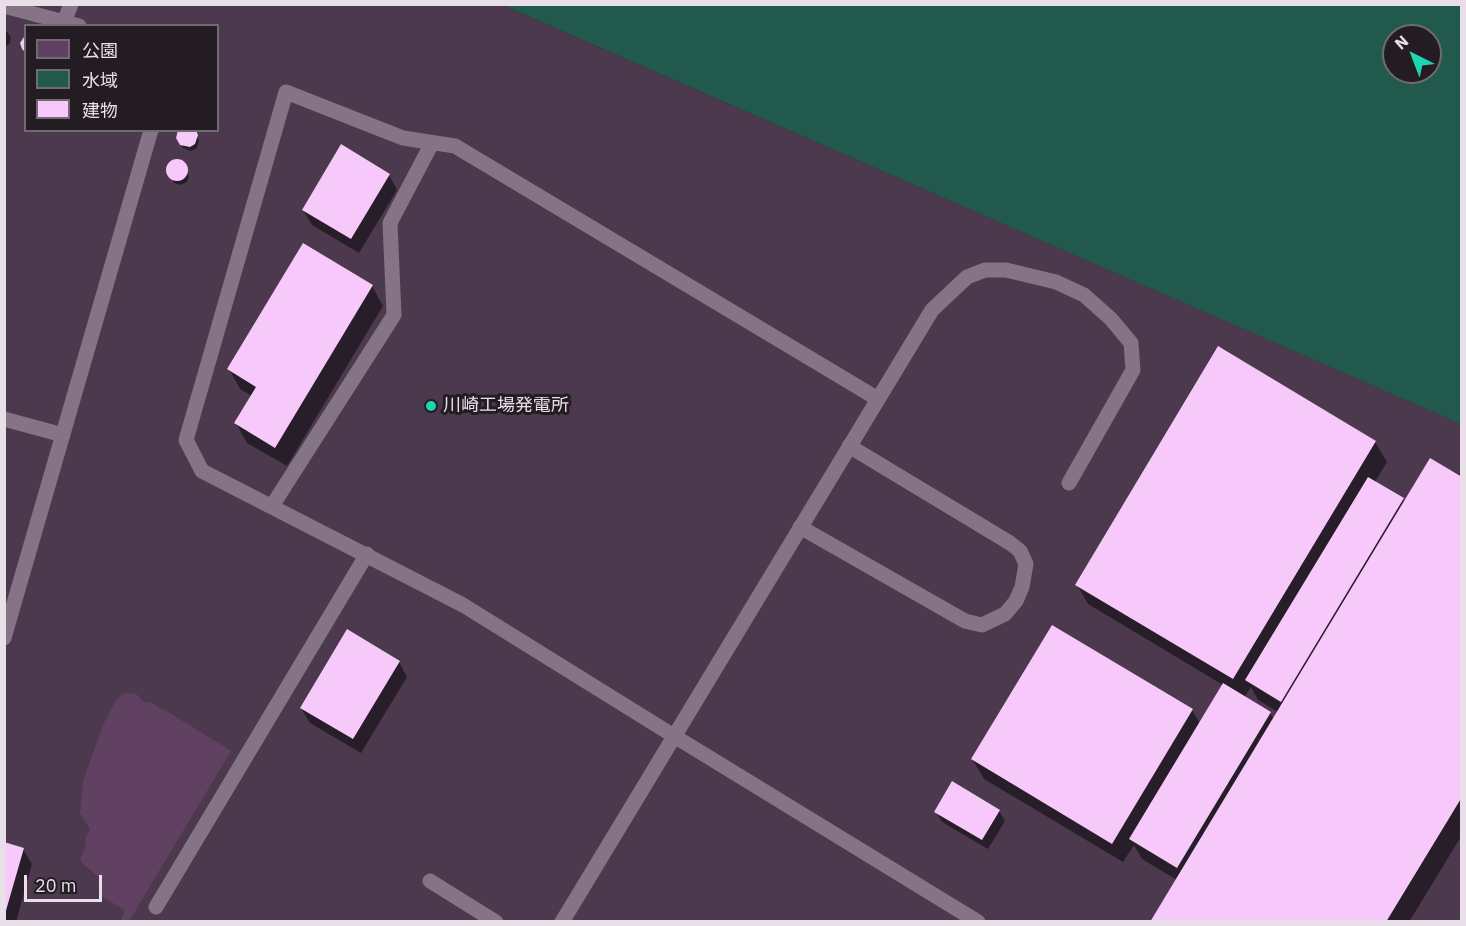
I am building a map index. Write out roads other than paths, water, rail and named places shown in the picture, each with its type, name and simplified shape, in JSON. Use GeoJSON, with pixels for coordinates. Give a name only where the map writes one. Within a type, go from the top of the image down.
{"type":"FeatureCollection","features":[{"type":"Feature","properties":{"kind":"lane"},"geometry":{"type":"LineString","coordinates":[[4,6],[71,24],[71,4]]}},
{"type":"Feature","properties":{"kind":"lane"},"geometry":{"type":"LineString","coordinates":[[878,399],[455,146],[403,138],[286,92],[186,440],[202,471],[463,604],[674,736],[978,921]]}},
{"type":"Feature","properties":{"kind":"lane"},"geometry":{"type":"LineString","coordinates":[[4,638],[9,603],[63,435],[150,132]]}},
{"type":"Feature","properties":{"kind":"lane"},"geometry":{"type":"LineString","coordinates":[[272,506],[394,315],[390,223],[432,143]]}},
{"type":"Feature","properties":{"kind":"lane"},"geometry":{"type":"LineString","coordinates":[[562,921],[932,309],[967,277],[985,270],[1006,270],[1056,282],[1084,295],[1111,319],[1131,343],[1133,370],[1069,483]]}},
{"type":"Feature","properties":{"kind":"lane"},"geometry":{"type":"LineString","coordinates":[[4,419],[63,435]]}},
{"type":"Feature","properties":{"kind":"lane"},"geometry":{"type":"LineString","coordinates":[[800,527],[965,621],[981,625],[1005,614],[1016,601],[1022,587],[1026,564],[1020,551],[849,446]]}},
{"type":"Feature","properties":{"kind":"lane"},"geometry":{"type":"LineString","coordinates":[[156,907],[367,554]]}},
{"type":"Feature","properties":{"kind":"lane"},"geometry":{"type":"LineString","coordinates":[[430,882],[496,921]]}},
{"type":"Feature","properties":{"kind":"water"},"geometry":{"type":"Polygon","coordinates":[[[503,5],[1461,5],[1461,424],[503,5]]]}},
{"type":"Feature","properties":{"kind":"place","name":"川崎工場発電所"},"geometry":{"type":"Point","coordinates":[431,406]}}]}
